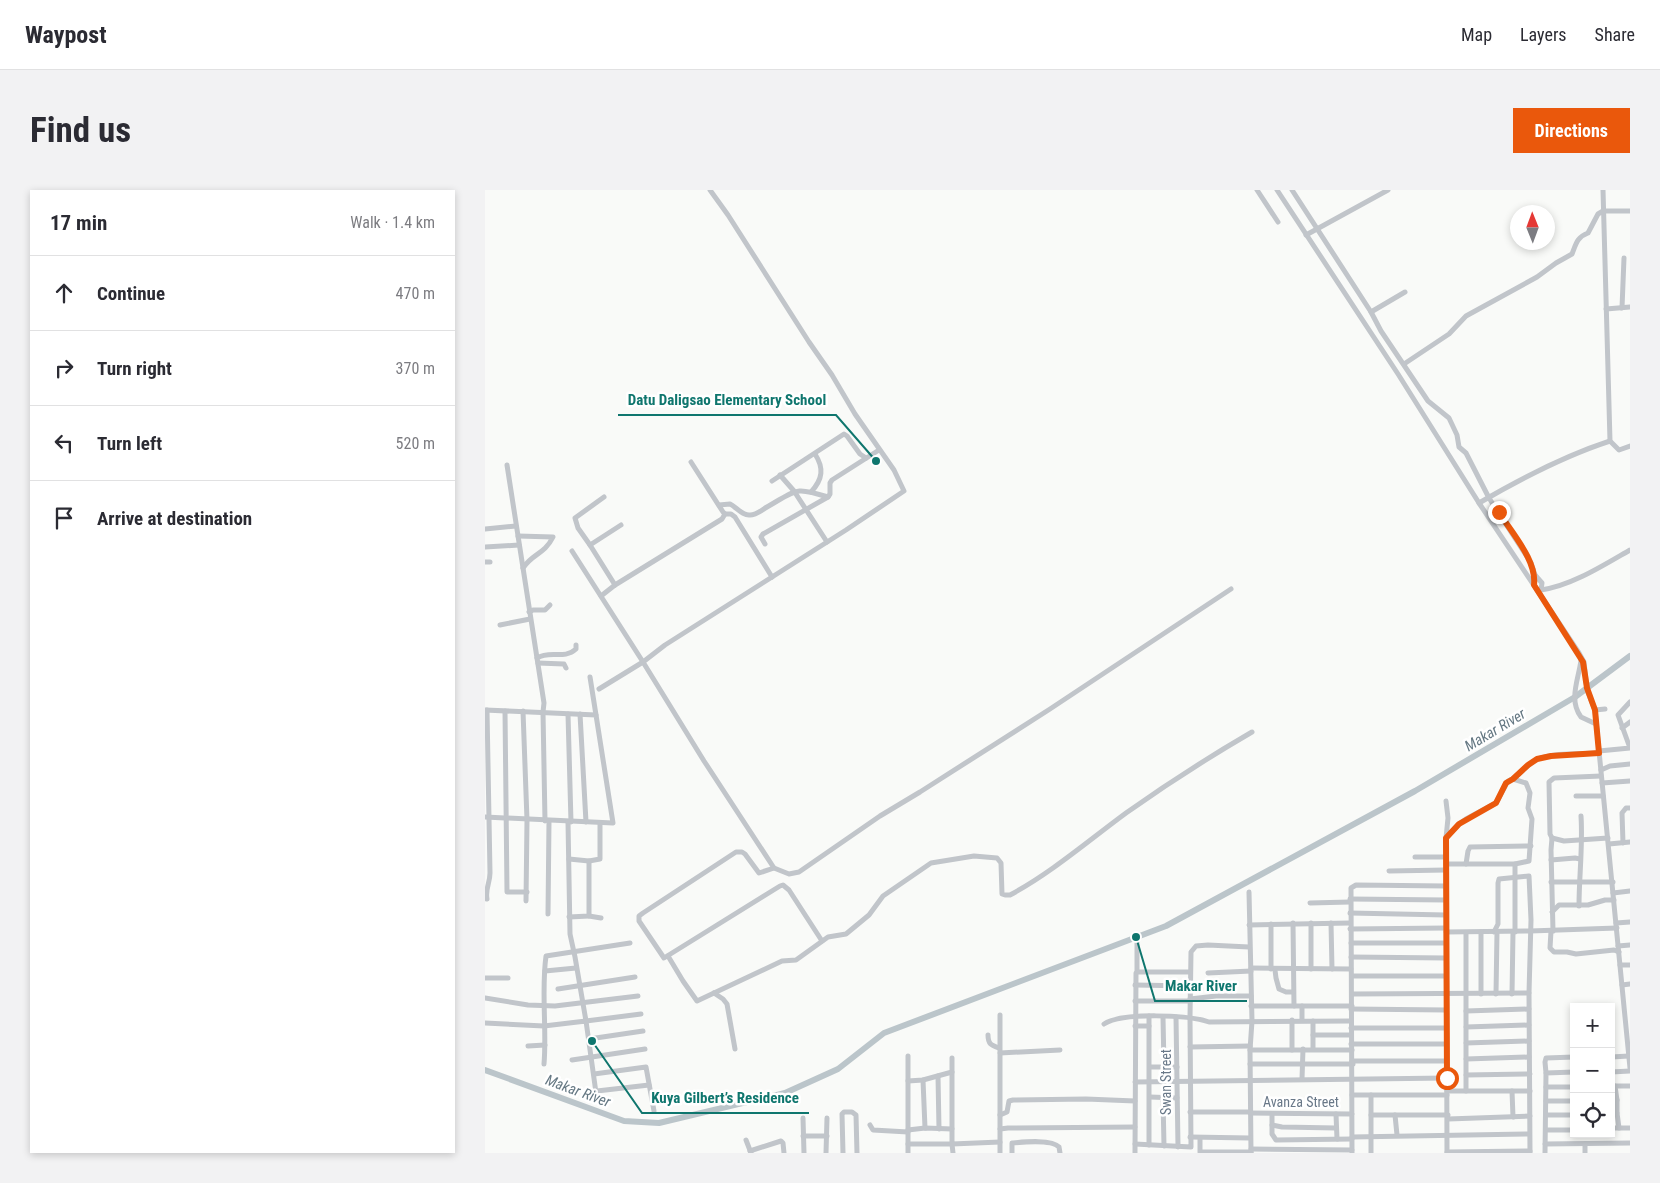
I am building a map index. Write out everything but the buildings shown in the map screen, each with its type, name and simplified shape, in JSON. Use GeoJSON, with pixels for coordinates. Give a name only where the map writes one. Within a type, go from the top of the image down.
{"type":"FeatureCollection","features":[{"type":"Feature","properties":{"kind":"street"},"geometry":{"type":"LineString","coordinates":[[599,689],[904,491],[897,474],[879,450],[710,190]]}},
{"type":"Feature","properties":{"kind":"street"},"geometry":{"type":"LineString","coordinates":[[1257,190],[1278,222]]}},
{"type":"Feature","properties":{"kind":"street"},"geometry":{"type":"LineString","coordinates":[[1277,190],[1398,374],[1479,503],[1534,585],[1540,591],[1581,657],[1587,690],[1595,710],[1630,1068]]}},
{"type":"Feature","properties":{"kind":"street"},"geometry":{"type":"LineString","coordinates":[[1306,235],[1388,190]]}},
{"type":"Feature","properties":{"kind":"street"},"geometry":{"type":"LineString","coordinates":[[1603,190],[1610,441],[1619,450],[1630,446]]}},
{"type":"Feature","properties":{"kind":"street"},"geometry":{"type":"LineString","coordinates":[[1281,197],[1293,192],[1381,331],[1431,405],[1449,418],[1457,435],[1458,444],[1465,453],[1489,498],[1531,563],[1535,576],[1534,585]]}},
{"type":"Feature","properties":{"kind":"street"},"geometry":{"type":"LineString","coordinates":[[1404,364],[1449,334],[1466,316],[1537,277],[1572,254],[1580,236],[1589,233],[1595,216],[1603,211],[1630,211]]}},
{"type":"Feature","properties":{"kind":"street"},"geometry":{"type":"LineString","coordinates":[[1622,308],[1624,258]]}},
{"type":"Feature","properties":{"kind":"street"},"geometry":{"type":"LineString","coordinates":[[1623,270],[1630,270]]}},
{"type":"Feature","properties":{"kind":"street"},"geometry":{"type":"LineString","coordinates":[[1358,314],[1405,292]]}},
{"type":"Feature","properties":{"kind":"street"},"geometry":{"type":"LineString","coordinates":[[1606,309],[1630,307]]}},
{"type":"Feature","properties":{"kind":"street"},"geometry":{"type":"LineString","coordinates":[[772,481],[845,434],[860,454],[866,458]]}},
{"type":"Feature","properties":{"kind":"street"},"geometry":{"type":"LineString","coordinates":[[1479,503],[1568,456],[1610,441]]}},
{"type":"Feature","properties":{"kind":"street"},"geometry":{"type":"LineString","coordinates":[[765,544],[761,537],[763,534],[828,497],[830,494],[830,483],[837,476],[879,450]]}},
{"type":"Feature","properties":{"kind":"street"},"geometry":{"type":"LineString","coordinates":[[811,492],[821,477],[822,467],[815,454]]}},
{"type":"Feature","properties":{"kind":"street"},"geometry":{"type":"LineString","coordinates":[[691,462],[725,514]]}},
{"type":"Feature","properties":{"kind":"street"},"geometry":{"type":"LineString","coordinates":[[507,465],[530,619],[545,703],[543,712],[548,914]]}},
{"type":"Feature","properties":{"kind":"street"},"geometry":{"type":"LineString","coordinates":[[781,475],[794,491],[827,542]]}},
{"type":"Feature","properties":{"kind":"street"},"geometry":{"type":"LineString","coordinates":[[821,477],[830,483]]}},
{"type":"Feature","properties":{"kind":"street"},"geometry":{"type":"LineString","coordinates":[[719,506],[730,504],[750,515],[794,491],[803,490],[828,497]]}},
{"type":"Feature","properties":{"kind":"street"},"geometry":{"type":"LineString","coordinates":[[604,497],[575,518],[577,528],[615,585]]}},
{"type":"Feature","properties":{"kind":"street"},"geometry":{"type":"LineString","coordinates":[[725,514],[731,514],[735,518],[772,576]]}},
{"type":"Feature","properties":{"kind":"street"},"geometry":{"type":"LineString","coordinates":[[601,596],[615,585],[722,519],[725,514]]}},
{"type":"Feature","properties":{"kind":"street"},"geometry":{"type":"LineString","coordinates":[[590,545],[621,525]]}},
{"type":"Feature","properties":{"kind":"street"},"geometry":{"type":"LineString","coordinates":[[485,529],[516,526]]}},
{"type":"Feature","properties":{"kind":"street"},"geometry":{"type":"LineString","coordinates":[[518,536],[553,538],[545,550],[529,560],[523,569]]}},
{"type":"Feature","properties":{"kind":"street"},"geometry":{"type":"LineString","coordinates":[[485,547],[519,545]]}},
{"type":"Feature","properties":{"kind":"street"},"geometry":{"type":"LineString","coordinates":[[1540,591],[1561,586],[1609,564],[1630,550]]}},
{"type":"Feature","properties":{"kind":"street"},"geometry":{"type":"LineString","coordinates":[[572,551],[704,762],[774,868],[789,874],[799,872],[880,816],[1050,709],[1231,589]]}},
{"type":"Feature","properties":{"kind":"street"},"geometry":{"type":"LineString","coordinates":[[1535,576],[1542,583],[1540,591]]}},
{"type":"Feature","properties":{"kind":"street"},"geometry":{"type":"LineString","coordinates":[[529,612],[545,610],[550,605]]}},
{"type":"Feature","properties":{"kind":"street"},"geometry":{"type":"LineString","coordinates":[[500,625],[530,619]]}},
{"type":"Feature","properties":{"kind":"street"},"geometry":{"type":"LineString","coordinates":[[537,661],[544,654],[561,656],[569,654],[575,649],[576,645]]}},
{"type":"Feature","properties":{"kind":"street"},"geometry":{"type":"LineString","coordinates":[[1581,657],[1575,697],[1576,707],[1581,717],[1596,724]]}},
{"type":"Feature","properties":{"kind":"street"},"geometry":{"type":"LineString","coordinates":[[537,661],[562,664],[566,668]]}},
{"type":"Feature","properties":{"kind":"street"},"geometry":{"type":"LineString","coordinates":[[487,817],[613,823],[590,677]]}},
{"type":"Feature","properties":{"kind":"street"},"geometry":{"type":"LineString","coordinates":[[1446,838],[1459,824],[1496,803],[1506,783],[1528,765],[1543,757],[1630,748],[1629,740],[1622,728],[1618,715],[1630,702]]}},
{"type":"Feature","properties":{"kind":"street"},"geometry":{"type":"LineString","coordinates":[[1595,710],[1605,709]]}},
{"type":"Feature","properties":{"kind":"street"},"geometry":{"type":"LineString","coordinates":[[487,899],[486,890],[490,882],[490,873],[487,817],[486,710],[597,715]]}},
{"type":"Feature","properties":{"kind":"street"},"geometry":{"type":"LineString","coordinates":[[505,711],[507,892],[527,892]]}},
{"type":"Feature","properties":{"kind":"street"},"geometry":{"type":"LineString","coordinates":[[523,711],[527,820],[526,901]]}},
{"type":"Feature","properties":{"kind":"street"},"geometry":{"type":"LineString","coordinates":[[568,714],[570,937],[584,1003],[597,1100]]}},
{"type":"Feature","properties":{"kind":"street"},"geometry":{"type":"LineString","coordinates":[[580,714],[585,822]]}},
{"type":"Feature","properties":{"kind":"street"},"geometry":{"type":"LineString","coordinates":[[1622,728],[1630,722]]}},
{"type":"Feature","properties":{"kind":"street"},"geometry":{"type":"LineString","coordinates":[[668,956],[697,1000],[782,961],[796,960],[832,936],[846,934],[869,915],[883,896],[931,864],[974,856],[997,858],[1001,863],[1002,894],[1005,896],[1013,893],[1205,760],[1252,732]]}},
{"type":"Feature","properties":{"kind":"street"},"geometry":{"type":"LineString","coordinates":[[1601,770],[1609,766],[1630,764]]}},
{"type":"Feature","properties":{"kind":"street"},"geometry":{"type":"LineString","coordinates":[[1601,776],[1554,778],[1548,784],[1550,834],[1552,838],[1551,948],[1554,952],[1576,954],[1609,951],[1630,945]]}},
{"type":"Feature","properties":{"kind":"street"},"geometry":{"type":"LineString","coordinates":[[1389,870],[1466,864],[1515,864],[1529,861],[1532,819],[1528,808],[1529,788],[1526,783],[1513,779]]}},
{"type":"Feature","properties":{"kind":"street"},"geometry":{"type":"LineString","coordinates":[[1602,783],[1630,781]]}},
{"type":"Feature","properties":{"kind":"street"},"geometry":{"type":"LineString","coordinates":[[1576,796],[1603,796]]}},
{"type":"Feature","properties":{"kind":"street"},"geometry":{"type":"LineString","coordinates":[[1446,801],[1448,818],[1446,838],[1447,1152],[1530,1152],[1530,878],[1527,876],[1503,878],[1498,881],[1498,924],[1495,932],[1496,994]]}},
{"type":"Feature","properties":{"kind":"street"},"geometry":{"type":"LineString","coordinates":[[1623,842],[1623,810],[1630,808]]}},
{"type":"Feature","properties":{"kind":"street"},"geometry":{"type":"LineString","coordinates":[[1579,906],[1580,859],[1583,839],[1581,816]]}},
{"type":"Feature","properties":{"kind":"street"},"geometry":{"type":"LineString","coordinates":[[569,859],[589,861],[600,859],[600,823]]}},
{"type":"Feature","properties":{"kind":"street"},"geometry":{"type":"LineString","coordinates":[[1623,825],[1630,825]]}},
{"type":"Feature","properties":{"kind":"street"},"geometry":{"type":"LineString","coordinates":[[1552,838],[1563,841],[1583,839],[1630,842]]}},
{"type":"Feature","properties":{"kind":"street"},"geometry":{"type":"LineString","coordinates":[[1466,864],[1470,847],[1531,846]]}},
{"type":"Feature","properties":{"kind":"street"},"geometry":{"type":"LineString","coordinates":[[774,868],[759,873],[743,852],[736,852],[640,914],[639,921],[664,958],[781,885],[789,890],[822,941]]}},
{"type":"Feature","properties":{"kind":"street"},"geometry":{"type":"LineString","coordinates":[[1415,857],[1446,857]]}},
{"type":"Feature","properties":{"kind":"street"},"geometry":{"type":"LineString","coordinates":[[1551,860],[1580,859]]}},
{"type":"Feature","properties":{"kind":"street"},"geometry":{"type":"LineString","coordinates":[[589,861],[589,916]]}},
{"type":"Feature","properties":{"kind":"street"},"geometry":{"type":"LineString","coordinates":[[1512,994],[1515,864]]}},
{"type":"Feature","properties":{"kind":"street"},"geometry":{"type":"LineString","coordinates":[[1551,882],[1613,882]]}},
{"type":"Feature","properties":{"kind":"street"},"geometry":{"type":"LineString","coordinates":[[1200,1138],[1200,1153],[1251,1151],[1352,1152],[1351,888],[1356,885],[1446,886]]}},
{"type":"Feature","properties":{"kind":"street"},"geometry":{"type":"LineString","coordinates":[[1613,892],[1630,891]]}},
{"type":"Feature","properties":{"kind":"street"},"geometry":{"type":"LineString","coordinates":[[1249,892],[1252,1021],[1250,1048],[1251,1151]]}},
{"type":"Feature","properties":{"kind":"street"},"geometry":{"type":"LineString","coordinates":[[1309,903],[1446,900]]}},
{"type":"Feature","properties":{"kind":"street"},"geometry":{"type":"LineString","coordinates":[[1552,912],[1559,905],[1579,906],[1605,900],[1614,900]]}},
{"type":"Feature","properties":{"kind":"street"},"geometry":{"type":"LineString","coordinates":[[1350,913],[1446,915]]}},
{"type":"Feature","properties":{"kind":"street"},"geometry":{"type":"LineString","coordinates":[[569,917],[589,916],[601,918]]}},
{"type":"Feature","properties":{"kind":"street"},"geometry":{"type":"LineString","coordinates":[[1249,925],[1331,923],[1350,926],[1465,932],[1514,932],[1552,931],[1630,922]]}},
{"type":"Feature","properties":{"kind":"street"},"geometry":{"type":"LineString","coordinates":[[1293,923],[1294,1006]]}},
{"type":"Feature","properties":{"kind":"street"},"geometry":{"type":"LineString","coordinates":[[1311,923],[1311,969]]}},
{"type":"Feature","properties":{"kind":"street"},"geometry":{"type":"LineString","coordinates":[[1331,923],[1332,969]]}},
{"type":"Feature","properties":{"kind":"street"},"geometry":{"type":"LineString","coordinates":[[1271,924],[1273,969],[1279,988],[1283,991],[1293,992]]}},
{"type":"Feature","properties":{"kind":"street"},"geometry":{"type":"LineString","coordinates":[[1465,932],[1466,1091]]}},
{"type":"Feature","properties":{"kind":"street"},"geometry":{"type":"LineString","coordinates":[[1481,932],[1481,994]]}},
{"type":"Feature","properties":{"kind":"street"},"geometry":{"type":"LineString","coordinates":[[544,1064],[543,1006],[547,956],[630,943]]}},
{"type":"Feature","properties":{"kind":"street"},"geometry":{"type":"LineString","coordinates":[[1135,1153],[1135,985],[1137,943]]}},
{"type":"Feature","properties":{"kind":"street"},"geometry":{"type":"LineString","coordinates":[[1351,943],[1446,943]]}},
{"type":"Feature","properties":{"kind":"street"},"geometry":{"type":"LineString","coordinates":[[1135,1144],[1178,1147],[1191,1150],[1191,952],[1196,946],[1249,947]]}},
{"type":"Feature","properties":{"kind":"street"},"geometry":{"type":"LineString","coordinates":[[1351,956],[1446,958]]}},
{"type":"Feature","properties":{"kind":"street"},"geometry":{"type":"LineString","coordinates":[[1619,965],[1630,964]]}},
{"type":"Feature","properties":{"kind":"street"},"geometry":{"type":"LineString","coordinates":[[545,971],[577,968]]}},
{"type":"Feature","properties":{"kind":"street"},"geometry":{"type":"LineString","coordinates":[[1208,973],[1273,969],[1351,969]]}},
{"type":"Feature","properties":{"kind":"street"},"geometry":{"type":"LineString","coordinates":[[1137,972],[1190,972]]}},
{"type":"Feature","properties":{"kind":"street"},"geometry":{"type":"LineString","coordinates":[[1352,976],[1446,976]]}},
{"type":"Feature","properties":{"kind":"street"},"geometry":{"type":"LineString","coordinates":[[558,989],[635,977]]}},
{"type":"Feature","properties":{"kind":"street"},"geometry":{"type":"LineString","coordinates":[[485,978],[508,978]]}},
{"type":"Feature","properties":{"kind":"street"},"geometry":{"type":"LineString","coordinates":[[1621,985],[1630,984]]}},
{"type":"Feature","properties":{"kind":"street"},"geometry":{"type":"LineString","coordinates":[[1135,985],[1190,986]]}},
{"type":"Feature","properties":{"kind":"street"},"geometry":{"type":"LineString","coordinates":[[714,993],[727,1004],[735,1050]]}},
{"type":"Feature","properties":{"kind":"street"},"geometry":{"type":"LineString","coordinates":[[1352,994],[1529,994]]}},
{"type":"Feature","properties":{"kind":"street"},"geometry":{"type":"LineString","coordinates":[[485,998],[543,1006],[638,996]]}},
{"type":"Feature","properties":{"kind":"street"},"geometry":{"type":"LineString","coordinates":[[1135,1001],[1190,1000],[1216,996],[1251,996]]}},
{"type":"Feature","properties":{"kind":"street"},"geometry":{"type":"LineString","coordinates":[[1251,1006],[1446,1010]]}},
{"type":"Feature","properties":{"kind":"street"},"geometry":{"type":"LineString","coordinates":[[1302,1006],[1302,1020]]}},
{"type":"Feature","properties":{"kind":"street"},"geometry":{"type":"LineString","coordinates":[[1466,1011],[1529,1009]]}},
{"type":"Feature","properties":{"kind":"street"},"geometry":{"type":"LineString","coordinates":[[485,1023],[544,1026],[641,1014]]}},
{"type":"Feature","properties":{"kind":"street"},"geometry":{"type":"LineString","coordinates":[[999,1015],[1000,1153]]}},
{"type":"Feature","properties":{"kind":"street"},"geometry":{"type":"LineString","coordinates":[[1104,1024],[1115,1019],[1135,1016],[1190,1017],[1201,1018],[1209,1022],[1351,1021]]}},
{"type":"Feature","properties":{"kind":"street"},"geometry":{"type":"LineString","coordinates":[[1149,1016],[1149,1145]]}},
{"type":"Feature","properties":{"kind":"street"},"geometry":{"type":"LineString","coordinates":[[1163,1017],[1164,1067]]}},
{"type":"Feature","properties":{"kind":"street","name":"Swan Street"},"geometry":{"type":"LineString","coordinates":[[1176,1017],[1178,1147]]}},
{"type":"Feature","properties":{"kind":"street"},"geometry":{"type":"LineString","coordinates":[[1292,1020],[1292,1050]]}},
{"type":"Feature","properties":{"kind":"street"},"geometry":{"type":"LineString","coordinates":[[1313,1021],[1313,1049]]}},
{"type":"Feature","properties":{"kind":"street"},"geometry":{"type":"LineString","coordinates":[[1466,1027],[1529,1025]]}},
{"type":"Feature","properties":{"kind":"street"},"geometry":{"type":"LineString","coordinates":[[1135,1026],[1149,1026]]}},
{"type":"Feature","properties":{"kind":"street"},"geometry":{"type":"LineString","coordinates":[[1351,1028],[1446,1028]]}},
{"type":"Feature","properties":{"kind":"street"},"geometry":{"type":"LineString","coordinates":[[589,1039],[643,1031]]}},
{"type":"Feature","properties":{"kind":"street"},"geometry":{"type":"LineString","coordinates":[[1245,1031],[1251,1033]]}},
{"type":"Feature","properties":{"kind":"street"},"geometry":{"type":"LineString","coordinates":[[988,1035],[989,1044],[999,1050],[1060,1050]]}},
{"type":"Feature","properties":{"kind":"street"},"geometry":{"type":"LineString","coordinates":[[1313,1035],[1351,1035]]}},
{"type":"Feature","properties":{"kind":"street"},"geometry":{"type":"LineString","coordinates":[[1466,1043],[1529,1041]]}},
{"type":"Feature","properties":{"kind":"street"},"geometry":{"type":"LineString","coordinates":[[1190,1047],[1292,1050],[1446,1044]]}},
{"type":"Feature","properties":{"kind":"street"},"geometry":{"type":"LineString","coordinates":[[528,1046],[545,1045]]}},
{"type":"Feature","properties":{"kind":"street"},"geometry":{"type":"LineString","coordinates":[[572,1060],[645,1049]]}},
{"type":"Feature","properties":{"kind":"street"},"geometry":{"type":"LineString","coordinates":[[1303,1049],[1303,1079]]}},
{"type":"Feature","properties":{"kind":"street"},"geometry":{"type":"LineString","coordinates":[[1615,1056],[1629,1054]]}},
{"type":"Feature","properties":{"kind":"street"},"geometry":{"type":"LineString","coordinates":[[908,1056],[909,1153]]}},
{"type":"Feature","properties":{"kind":"street"},"geometry":{"type":"LineString","coordinates":[[1466,1060],[1529,1057]]}},
{"type":"Feature","properties":{"kind":"street"},"geometry":{"type":"LineString","coordinates":[[1545,1153],[1545,1062],[1547,1058],[1570,1057]]}},
{"type":"Feature","properties":{"kind":"street"},"geometry":{"type":"LineString","coordinates":[[952,1058],[953,1153]]}},
{"type":"Feature","properties":{"kind":"street"},"geometry":{"type":"LineString","coordinates":[[1250,1064],[1446,1061]]}},
{"type":"Feature","properties":{"kind":"street"},"geometry":{"type":"LineString","coordinates":[[594,1074],[645,1067],[648,1072],[654,1111]]}},
{"type":"Feature","properties":{"kind":"street"},"geometry":{"type":"LineString","coordinates":[[1150,1067],[1177,1067]]}},
{"type":"Feature","properties":{"kind":"street"},"geometry":{"type":"LineString","coordinates":[[908,1081],[923,1080],[953,1072]]}},
{"type":"Feature","properties":{"kind":"street"},"geometry":{"type":"LineString","coordinates":[[1546,1073],[1570,1072]]}},
{"type":"Feature","properties":{"kind":"street"},"geometry":{"type":"LineString","coordinates":[[1615,1072],[1630,1072]]}},
{"type":"Feature","properties":{"kind":"street"},"geometry":{"type":"LineString","coordinates":[[1466,1076],[1530,1074]]}},
{"type":"Feature","properties":{"kind":"street"},"geometry":{"type":"LineString","coordinates":[[938,1076],[939,1129]]}},
{"type":"Feature","properties":{"kind":"street"},"geometry":{"type":"LineString","coordinates":[[1135,1082],[1447,1078]]}},
{"type":"Feature","properties":{"kind":"street"},"geometry":{"type":"LineString","coordinates":[[923,1080],[925,1128]]}},
{"type":"Feature","properties":{"kind":"street"},"geometry":{"type":"LineString","coordinates":[[597,1091],[649,1084]]}},
{"type":"Feature","properties":{"kind":"street"},"geometry":{"type":"LineString","coordinates":[[1615,1086],[1630,1086]]}},
{"type":"Feature","properties":{"kind":"street"},"geometry":{"type":"LineString","coordinates":[[1546,1087],[1570,1087]]}},
{"type":"Feature","properties":{"kind":"street"},"geometry":{"type":"LineString","coordinates":[[1512,1091],[1513,1116]]}},
{"type":"Feature","properties":{"kind":"street"},"geometry":{"type":"LineString","coordinates":[[1352,1095],[1530,1091]]}},
{"type":"Feature","properties":{"kind":"street"},"geometry":{"type":"LineString","coordinates":[[1371,1094],[1371,1153]]}},
{"type":"Feature","properties":{"kind":"street"},"geometry":{"type":"LineString","coordinates":[[1001,1097],[1009,1102],[1078,1099],[1135,1101]]}},
{"type":"Feature","properties":{"kind":"street"},"geometry":{"type":"LineString","coordinates":[[1150,1097],[1177,1098]]}},
{"type":"Feature","properties":{"kind":"street"},"geometry":{"type":"LineString","coordinates":[[1163,1098],[1164,1146]]}},
{"type":"Feature","properties":{"kind":"street"},"geometry":{"type":"LineString","coordinates":[[1546,1101],[1570,1101]]}},
{"type":"Feature","properties":{"kind":"street"},"geometry":{"type":"LineString","coordinates":[[1001,1115],[1007,1110],[1009,1102]]}},
{"type":"Feature","properties":{"kind":"street"},"geometry":{"type":"LineString","coordinates":[[843,1153],[842,1114],[843,1112],[853,1112],[856,1116],[857,1153]]}},
{"type":"Feature","properties":{"kind":"street","name":"Avanza Street"},"geometry":{"type":"LineString","coordinates":[[1190,1112],[1352,1114]]}},
{"type":"Feature","properties":{"kind":"street"},"geometry":{"type":"LineString","coordinates":[[1272,1114],[1273,1137],[1276,1140],[1337,1139],[1397,1135],[1529,1134]]}},
{"type":"Feature","properties":{"kind":"street"},"geometry":{"type":"LineString","coordinates":[[1336,1114],[1337,1139]]}},
{"type":"Feature","properties":{"kind":"street"},"geometry":{"type":"LineString","coordinates":[[1371,1115],[1448,1117],[1530,1116]]}},
{"type":"Feature","properties":{"kind":"street"},"geometry":{"type":"LineString","coordinates":[[1395,1115],[1397,1135]]}},
{"type":"Feature","properties":{"kind":"street"},"geometry":{"type":"LineString","coordinates":[[1546,1115],[1570,1115]]}},
{"type":"Feature","properties":{"kind":"street"},"geometry":{"type":"LineString","coordinates":[[1615,1117],[1619,1128]]}},
{"type":"Feature","properties":{"kind":"street"},"geometry":{"type":"LineString","coordinates":[[803,1118],[804,1153]]}},
{"type":"Feature","properties":{"kind":"street"},"geometry":{"type":"LineString","coordinates":[[826,1153],[827,1118]]}},
{"type":"Feature","properties":{"kind":"street"},"geometry":{"type":"LineString","coordinates":[[870,1125],[873,1130],[952,1129]]}},
{"type":"Feature","properties":{"kind":"street"},"geometry":{"type":"LineString","coordinates":[[1272,1125],[1282,1127],[1336,1128]]}},
{"type":"Feature","properties":{"kind":"street"},"geometry":{"type":"LineString","coordinates":[[1000,1129],[1135,1127]]}},
{"type":"Feature","properties":{"kind":"street"},"geometry":{"type":"LineString","coordinates":[[1615,1128],[1630,1128]]}},
{"type":"Feature","properties":{"kind":"street"},"geometry":{"type":"LineString","coordinates":[[1546,1130],[1570,1130]]}},
{"type":"Feature","properties":{"kind":"street"},"geometry":{"type":"LineString","coordinates":[[803,1136],[827,1136]]}},
{"type":"Feature","properties":{"kind":"street"},"geometry":{"type":"LineString","coordinates":[[1190,1137],[1250,1138]]}},
{"type":"Feature","properties":{"kind":"street"},"geometry":{"type":"LineString","coordinates":[[746,1140],[751,1152],[781,1141],[783,1143],[783,1153]]}},
{"type":"Feature","properties":{"kind":"street"},"geometry":{"type":"LineString","coordinates":[[908,1144],[1053,1142],[1059,1146],[1060,1153]]}},
{"type":"Feature","properties":{"kind":"street"},"geometry":{"type":"LineString","coordinates":[[1012,1143],[1012,1153]]}},
{"type":"Feature","properties":{"kind":"street"},"geometry":{"type":"LineString","coordinates":[[1545,1144],[1630,1143]]}},
{"type":"Feature","properties":{"kind":"street"},"geometry":{"type":"LineString","coordinates":[[1585,1144],[1585,1153]]}},
{"type":"Feature","properties":{"kind":"waterway","name":"Makar River"},"geometry":{"type":"LineString","coordinates":[[485,1070],[624,1121],[659,1123],[785,1093],[838,1069],[884,1033],[1166,926],[1415,791],[1575,697],[1630,656]]}},
{"type":"Feature","properties":{"kind":"place","name":"Datu Daligsao Elementary School"},"geometry":{"type":"Point","coordinates":[876,461]}},
{"type":"Feature","properties":{"kind":"place","name":"Makar River"},"geometry":{"type":"Point","coordinates":[1136,937]}},
{"type":"Feature","properties":{"kind":"place","name":"Kuya Gilbert’s Residence"},"geometry":{"type":"Point","coordinates":[592,1041]}},
{"type":"Feature","properties":{"kind":"route"},"geometry":{"type":"LineString","coordinates":[[1447,1078],[1446,838],[1466,819],[1496,803],[1506,783],[1537,759],[1551,756],[1599,753],[1595,710],[1587,688],[1581,657],[1534,585],[1534,569],[1499,512]]}}]}
